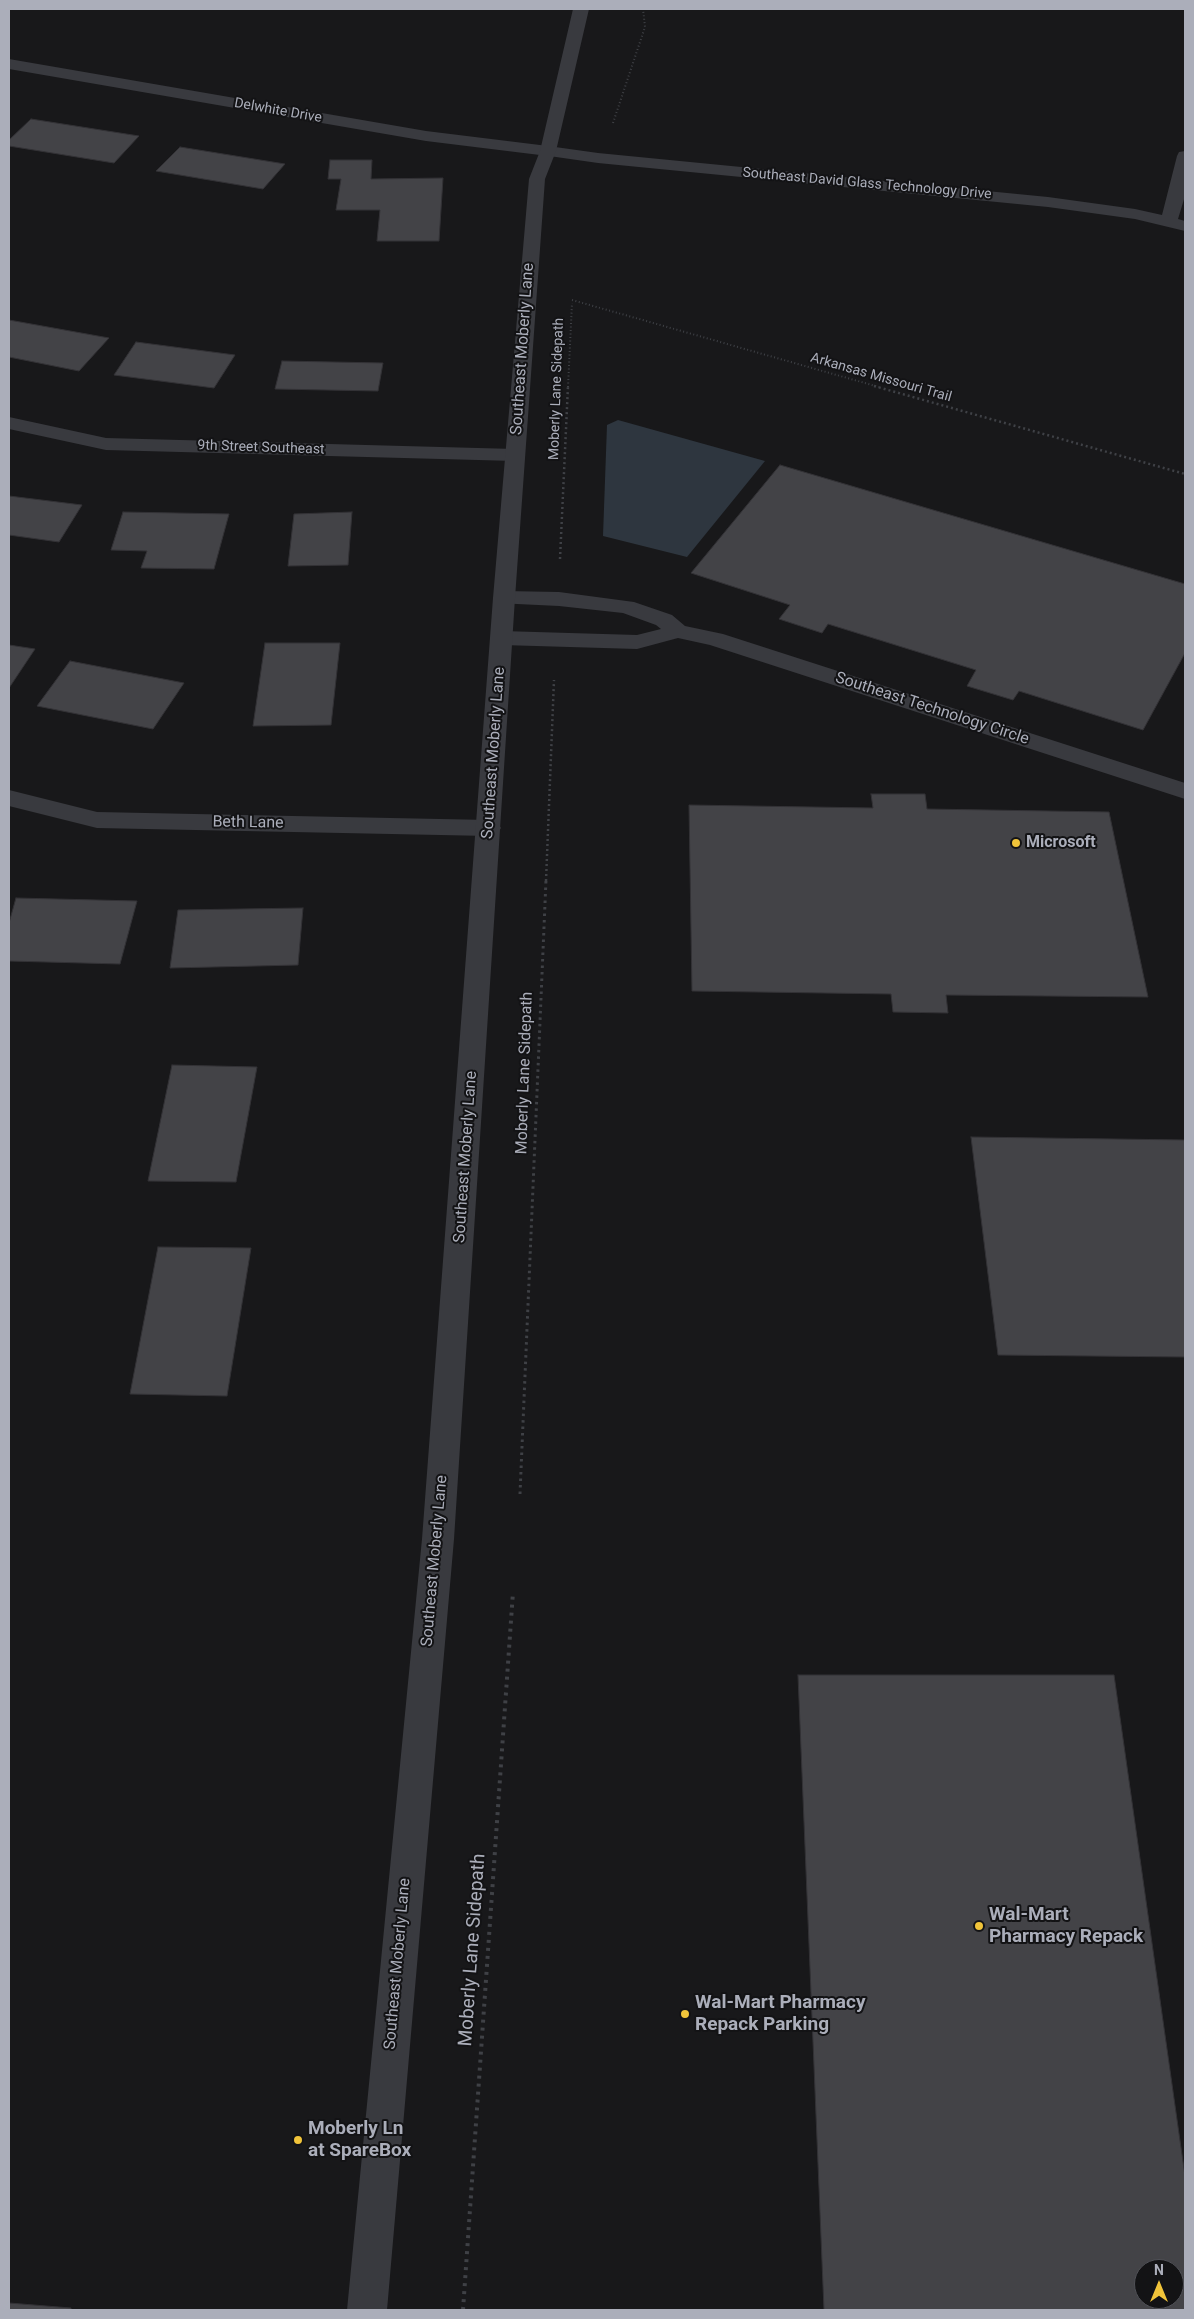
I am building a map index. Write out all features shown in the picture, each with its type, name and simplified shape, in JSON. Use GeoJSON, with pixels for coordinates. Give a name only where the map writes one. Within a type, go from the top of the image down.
{"type":"FeatureCollection","features":[{"type":"Feature","properties":{"kind":"street","name":"Southeast Moberly Lane"},"geometry":{"type":"LineString","coordinates":[[367,2310],[438,1539],[504,598],[537,179],[548,151],[581,9]]}},
{"type":"Feature","properties":{"kind":"street","name":"Delwhite Drive"},"geometry":{"type":"LineString","coordinates":[[9,64],[426,136],[548,151]]}},
{"type":"Feature","properties":{"kind":"street","name":"Southeast David Glass Technology Drive"},"geometry":{"type":"LineString","coordinates":[[548,151],[598,158],[1006,197],[1103,209],[1169,221],[1185,226]]}},
{"type":"Feature","properties":{"kind":"street"},"geometry":{"type":"LineString","coordinates":[[1169,221],[1178,192],[1185,156]]}},
{"type":"Feature","properties":{"kind":"street","name":"9th Street Southeast"},"geometry":{"type":"LineString","coordinates":[[9,423],[106,444],[515,454]]}},
{"type":"Feature","properties":{"kind":"street","name":"Southeast Technology Circle"},"geometry":{"type":"LineString","coordinates":[[504,598],[559,599],[626,607],[664,620],[678,631],[715,639],[1185,791]]}},
{"type":"Feature","properties":{"kind":"street","name":"Southeast Technology Circle"},"geometry":{"type":"LineString","coordinates":[[502,638],[637,642],[678,631]]}},
{"type":"Feature","properties":{"kind":"street","name":"Beth Lane"},"geometry":{"type":"LineString","coordinates":[[9,798],[97,820],[489,828]]}},
{"type":"Feature","properties":{"kind":"path"},"geometry":{"type":"LineString","coordinates":[[612,123],[646,27],[644,9]]}},
{"type":"Feature","properties":{"kind":"path","name":"Arkansas Missouri Trail"},"geometry":{"type":"LineString","coordinates":[[572,300],[1185,474]]}},
{"type":"Feature","properties":{"kind":"path","name":"Moberly Lane Sidepath"},"geometry":{"type":"LineString","coordinates":[[560,562],[572,300]]}},
{"type":"Feature","properties":{"kind":"path","name":"Moberly Lane Sidepath"},"geometry":{"type":"LineString","coordinates":[[520,1494],[555,674]]}},
{"type":"Feature","properties":{"kind":"path","name":"Moberly Lane Sidepath"},"geometry":{"type":"LineString","coordinates":[[463,2310],[513,1592]]}},
{"type":"Feature","properties":{"kind":"shaded area"},"geometry":{"type":"Polygon","coordinates":[[[618,420],[765,461],[687,557],[603,536],[607,425],[618,420]]]}},
{"type":"Feature","properties":{"kind":"building"},"geometry":{"type":"Polygon","coordinates":[[[31,119],[139,136],[114,163],[9,146],[9,140],[31,119]]]}},
{"type":"Feature","properties":{"kind":"building"},"geometry":{"type":"Polygon","coordinates":[[[180,147],[285,164],[263,189],[156,171],[180,147]]]}},
{"type":"Feature","properties":{"kind":"building"},"geometry":{"type":"Polygon","coordinates":[[[330,160],[372,160],[371,179],[443,178],[439,241],[377,241],[380,210],[336,210],[341,179],[328,179],[330,160]]]}},
{"type":"Feature","properties":{"kind":"building"},"geometry":{"type":"Polygon","coordinates":[[[9,320],[109,338],[79,371],[9,357],[9,320]]]}},
{"type":"Feature","properties":{"kind":"building"},"geometry":{"type":"Polygon","coordinates":[[[136,342],[235,355],[214,388],[114,375],[136,342]]]}},
{"type":"Feature","properties":{"kind":"building"},"geometry":{"type":"Polygon","coordinates":[[[282,361],[383,363],[378,391],[275,389],[282,361]]]}},
{"type":"Feature","properties":{"kind":"building"},"geometry":{"type":"Polygon","coordinates":[[[780,465],[1185,584],[1185,653],[1143,730],[1019,691],[1013,700],[967,686],[976,670],[828,624],[822,633],[779,619],[790,605],[691,573],[780,465]]]}},
{"type":"Feature","properties":{"kind":"building"},"geometry":{"type":"Polygon","coordinates":[[[9,496],[82,505],[59,542],[9,535],[9,496]]]}},
{"type":"Feature","properties":{"kind":"building"},"geometry":{"type":"Polygon","coordinates":[[[123,512],[229,514],[214,569],[141,568],[147,551],[111,550],[123,512]]]}},
{"type":"Feature","properties":{"kind":"building"},"geometry":{"type":"Polygon","coordinates":[[[352,512],[348,565],[288,566],[294,514],[352,512]]]}},
{"type":"Feature","properties":{"kind":"building"},"geometry":{"type":"Polygon","coordinates":[[[265,643],[340,643],[331,725],[253,726],[265,643]]]}},
{"type":"Feature","properties":{"kind":"building"},"geometry":{"type":"Polygon","coordinates":[[[9,645],[35,649],[9,688],[9,645]]]}},
{"type":"Feature","properties":{"kind":"building"},"geometry":{"type":"Polygon","coordinates":[[[70,661],[184,683],[153,729],[37,706],[70,661]]]}},
{"type":"Feature","properties":{"kind":"building"},"geometry":{"type":"Polygon","coordinates":[[[871,794],[925,794],[927,809],[1109,812],[1148,997],[946,995],[948,1013],[893,1012],[891,994],[692,991],[689,805],[873,808],[871,794]]]}},
{"type":"Feature","properties":{"kind":"building"},"geometry":{"type":"Polygon","coordinates":[[[16,898],[137,901],[120,964],[9,961],[9,923],[16,898]]]}},
{"type":"Feature","properties":{"kind":"building"},"geometry":{"type":"Polygon","coordinates":[[[303,908],[298,965],[170,968],[178,910],[303,908]]]}},
{"type":"Feature","properties":{"kind":"building"},"geometry":{"type":"Polygon","coordinates":[[[172,1065],[257,1067],[236,1182],[148,1181],[172,1065]]]}},
{"type":"Feature","properties":{"kind":"building"},"geometry":{"type":"Polygon","coordinates":[[[971,1137],[1185,1140],[1185,1357],[998,1355],[971,1137]]]}},
{"type":"Feature","properties":{"kind":"building"},"geometry":{"type":"Polygon","coordinates":[[[158,1247],[251,1248],[227,1396],[130,1394],[158,1247]]]}},
{"type":"Feature","properties":{"kind":"building","name":"Wal-Mart Pharmacy Repack"},"geometry":{"type":"Polygon","coordinates":[[[798,1675],[1114,1675],[1185,2176],[1185,2310],[824,2310],[798,1675]]]}},
{"type":"Feature","properties":{"kind":"building"},"geometry":{"type":"Polygon","coordinates":[[[9,2303],[71,2308],[71,2310],[9,2310],[9,2303]]]}},
{"type":"Feature","properties":{"kind":"place","name":"Microsoft"},"geometry":{"type":"Point","coordinates":[1016,843]}},
{"type":"Feature","properties":{"kind":"place","name":"Wal-Mart Pharmacy Repack"},"geometry":{"type":"Point","coordinates":[979,1926]}},
{"type":"Feature","properties":{"kind":"place","name":"Wal-Mart Pharmacy Repack Parking"},"geometry":{"type":"Point","coordinates":[685,2014]}},
{"type":"Feature","properties":{"kind":"place","name":"Moberly Ln at SpareBox"},"geometry":{"type":"Point","coordinates":[298,2140]}}]}
